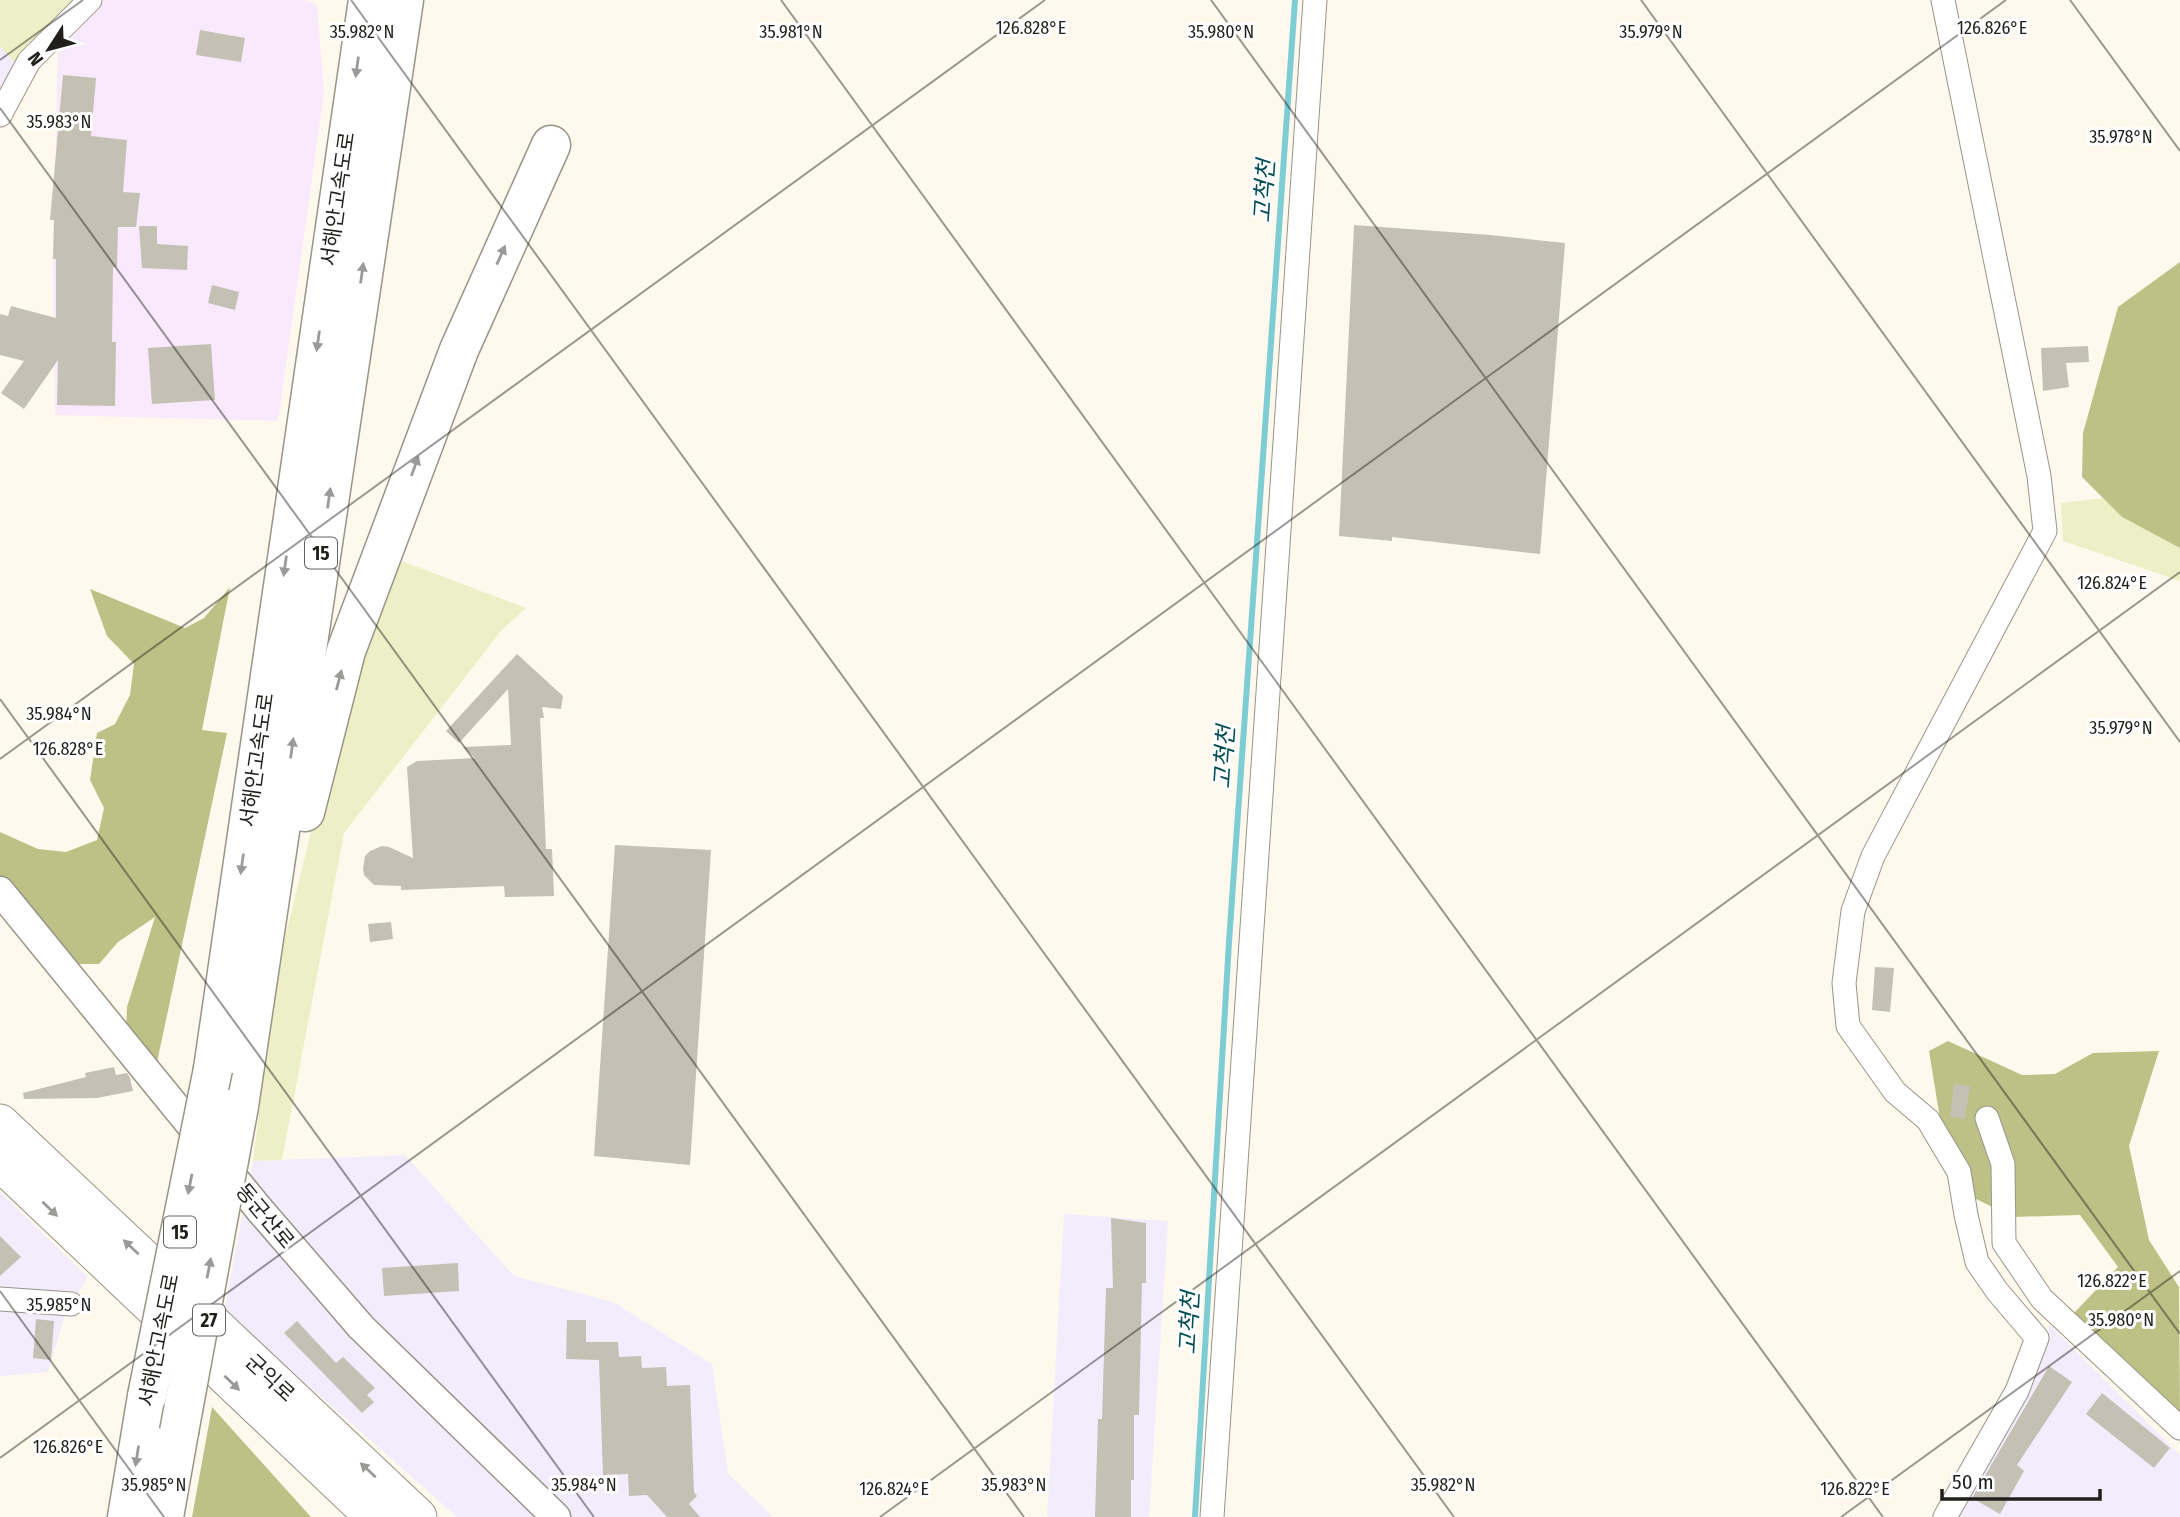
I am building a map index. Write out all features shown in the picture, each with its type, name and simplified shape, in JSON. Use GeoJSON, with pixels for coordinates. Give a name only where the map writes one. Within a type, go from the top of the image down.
{"type":"FeatureCollection","features":[{"type":"Feature","properties":{"kind":"highway","name":"서해안고속도로"},"geometry":{"type":"LineString","coordinates":[[127,1517],[147,1396],[213,1069],[368,0]]}},
{"type":"Feature","properties":{"kind":"highway","name":"서해안고속도로"},"geometry":{"type":"LineString","coordinates":[[164,1517],[239,1106],[404,0]]}},
{"type":"Feature","properties":{"kind":"highway"},"geometry":{"type":"LineString","coordinates":[[254,1007],[346,651],[458,350],[551,145]]}},
{"type":"Feature","properties":{"kind":"highway","name":"군익로"},"geometry":{"type":"LineString","coordinates":[[0,1124],[418,1517]]}},
{"type":"Feature","properties":{"kind":"highway","name":"군익로"},"geometry":{"type":"LineString","coordinates":[[0,1162],[374,1517]]}},
{"type":"Feature","properties":{"kind":"street"},"geometry":{"type":"LineString","coordinates":[[0,115],[29,61],[90,0]]}},
{"type":"Feature","properties":{"kind":"street"},"geometry":{"type":"LineString","coordinates":[[1212,1517],[1315,0]]}},
{"type":"Feature","properties":{"kind":"street"},"geometry":{"type":"LineString","coordinates":[[1943,0],[2039,476],[2045,531],[1873,856],[1853,911],[1844,983],[1848,1026],[1895,1092],[1928,1120],[1959,1172],[1977,1262],[2036,1338],[2017,1391],[1945,1517]]}},
{"type":"Feature","properties":{"kind":"street","name":"동군산로"},"geometry":{"type":"LineString","coordinates":[[0,891],[259,1209],[361,1327],[556,1517]]}},
{"type":"Feature","properties":{"kind":"street"},"geometry":{"type":"LineString","coordinates":[[1987,1118],[2003,1164],[2004,1243],[2042,1299],[2180,1428]]}},
{"type":"Feature","properties":{"kind":"street"},"geometry":{"type":"LineString","coordinates":[[1977,1262],[2004,1243]]}},
{"type":"Feature","properties":{"kind":"street"},"geometry":{"type":"LineString","coordinates":[[0,1298],[71,1304]]}},
{"type":"Feature","properties":{"kind":"shaded area"},"geometry":{"type":"Polygon","coordinates":[[[105,0],[305,0],[317,5],[324,93],[278,421],[55,415],[53,259],[58,53],[105,0]]]}},
{"type":"Feature","properties":{"kind":"shaded area"},"geometry":{"type":"Polygon","coordinates":[[[0,46],[14,62],[0,113],[0,46]]]}},
{"type":"Feature","properties":{"kind":"shaded area"},"geometry":{"type":"Polygon","coordinates":[[[405,1155],[514,1276],[613,1302],[712,1364],[728,1473],[773,1517],[457,1517],[224,1311],[253,1161],[405,1155]]]}},
{"type":"Feature","properties":{"kind":"shaded area"},"geometry":{"type":"Polygon","coordinates":[[[0,1192],[88,1277],[65,1315],[48,1372],[0,1376],[0,1192]]]}},
{"type":"Feature","properties":{"kind":"shaded area"},"geometry":{"type":"Polygon","coordinates":[[[1064,1214],[1168,1221],[1149,1517],[1047,1517],[1064,1214]]]}},
{"type":"Feature","properties":{"kind":"shaded area"},"geometry":{"type":"Polygon","coordinates":[[[2050,1325],[2180,1455],[2180,1517],[1933,1517],[2050,1325]]]}},
{"type":"Feature","properties":{"kind":"green space"},"geometry":{"type":"Polygon","coordinates":[[[0,0],[76,0],[14,62],[0,46],[0,0]]]}},
{"type":"Feature","properties":{"kind":"green space"},"geometry":{"type":"Polygon","coordinates":[[[2180,262],[2180,548],[2122,517],[2082,477],[2083,433],[2118,307],[2180,262]]]}},
{"type":"Feature","properties":{"kind":"green space"},"geometry":{"type":"Polygon","coordinates":[[[2103,498],[2122,517],[2180,548],[2180,581],[2063,541],[2061,503],[2103,498]]]}},
{"type":"Feature","properties":{"kind":"green space"},"geometry":{"type":"Polygon","coordinates":[[[399,560],[526,608],[501,631],[344,833],[282,1160],[253,1161],[277,970],[346,690],[399,560]]]}},
{"type":"Feature","properties":{"kind":"green space"},"geometry":{"type":"Polygon","coordinates":[[[230,587],[202,730],[227,733],[156,1067],[126,1032],[127,1007],[155,917],[118,942],[99,964],[72,964],[0,879],[0,832],[38,849],[66,852],[97,840],[104,808],[90,780],[97,733],[115,724],[130,695],[134,664],[107,636],[90,589],[185,628],[204,618],[230,587]]]}},
{"type":"Feature","properties":{"kind":"green space"},"geometry":{"type":"Polygon","coordinates":[[[1948,1041],[2022,1075],[2055,1074],[2093,1053],[2159,1051],[2129,1146],[2149,1240],[2179,1287],[2180,1414],[2073,1314],[2118,1267],[2080,1215],[2013,1217],[1974,1198],[1942,1131],[1929,1051],[1948,1041]]]}},
{"type":"Feature","properties":{"kind":"green space"},"geometry":{"type":"Polygon","coordinates":[[[212,1407],[311,1517],[192,1517],[212,1407]]]}},
{"type":"Feature","properties":{"kind":"building"},"geometry":{"type":"Polygon","coordinates":[[[200,30],[245,38],[241,62],[196,55],[200,30]]]}},
{"type":"Feature","properties":{"kind":"building"},"geometry":{"type":"Polygon","coordinates":[[[63,75],[96,78],[91,136],[127,140],[123,192],[140,193],[136,227],[118,227],[117,267],[113,267],[115,406],[57,405],[58,360],[24,409],[1,393],[24,361],[0,355],[0,314],[8,316],[11,306],[56,318],[54,220],[50,220],[63,75]]]}},
{"type":"Feature","properties":{"kind":"building"},"geometry":{"type":"Polygon","coordinates":[[[1354,225],[1565,243],[1540,554],[1392,537],[1392,541],[1339,536],[1354,225]]]}},
{"type":"Feature","properties":{"kind":"building"},"geometry":{"type":"Polygon","coordinates":[[[139,226],[157,226],[157,244],[188,246],[187,270],[142,268],[139,226]]]}},
{"type":"Feature","properties":{"kind":"building"},"geometry":{"type":"Polygon","coordinates":[[[212,285],[239,292],[235,310],[208,303],[212,285]]]}},
{"type":"Feature","properties":{"kind":"building"},"geometry":{"type":"Polygon","coordinates":[[[211,344],[215,400],[152,404],[148,348],[211,344]]]}},
{"type":"Feature","properties":{"kind":"building"},"geometry":{"type":"Polygon","coordinates":[[[2088,346],[2089,362],[2066,363],[2069,387],[2043,391],[2041,348],[2088,346]]]}},
{"type":"Feature","properties":{"kind":"building"},"geometry":{"type":"Polygon","coordinates":[[[517,654],[563,696],[561,709],[542,707],[544,718],[540,718],[546,849],[552,849],[554,896],[505,897],[504,886],[401,890],[401,886],[374,885],[364,875],[363,869],[365,856],[370,851],[382,846],[389,847],[413,858],[407,767],[417,761],[475,758],[463,747],[511,745],[508,689],[459,743],[446,731],[517,654]]]}},
{"type":"Feature","properties":{"kind":"building"},"geometry":{"type":"Polygon","coordinates":[[[615,845],[711,850],[690,1165],[594,1156],[615,845]]]}},
{"type":"Feature","properties":{"kind":"building"},"geometry":{"type":"Polygon","coordinates":[[[391,922],[393,939],[370,942],[368,924],[391,922]]]}},
{"type":"Feature","properties":{"kind":"building"},"geometry":{"type":"Polygon","coordinates":[[[1875,967],[1894,968],[1890,1012],[1872,1010],[1875,967]]]}},
{"type":"Feature","properties":{"kind":"building"},"geometry":{"type":"Polygon","coordinates":[[[114,1067],[116,1075],[127,1073],[133,1091],[97,1098],[24,1099],[23,1093],[86,1077],[85,1073],[114,1067]]]}},
{"type":"Feature","properties":{"kind":"building"},"geometry":{"type":"Polygon","coordinates":[[[1954,1084],[1970,1086],[1965,1119],[1950,1117],[1954,1084]]]}},
{"type":"Feature","properties":{"kind":"building"},"geometry":{"type":"Polygon","coordinates":[[[1111,1218],[1146,1223],[1146,1283],[1142,1283],[1139,1415],[1134,1415],[1131,1517],[1095,1517],[1098,1419],[1102,1419],[1106,1288],[1113,1288],[1111,1218]]]}},
{"type":"Feature","properties":{"kind":"building"},"geometry":{"type":"Polygon","coordinates":[[[0,1236],[21,1257],[0,1276],[0,1236]]]}},
{"type":"Feature","properties":{"kind":"building"},"geometry":{"type":"Polygon","coordinates":[[[458,1263],[459,1291],[384,1296],[382,1268],[458,1263]]]}},
{"type":"Feature","properties":{"kind":"building"},"geometry":{"type":"Polygon","coordinates":[[[36,1319],[54,1321],[51,1360],[33,1358],[36,1319]]]}},
{"type":"Feature","properties":{"kind":"building"},"geometry":{"type":"Polygon","coordinates":[[[567,1320],[586,1320],[586,1342],[618,1342],[619,1357],[641,1356],[642,1368],[666,1367],[667,1386],[690,1385],[694,1492],[697,1496],[689,1504],[700,1517],[667,1517],[647,1495],[629,1496],[628,1474],[603,1475],[599,1360],[566,1359],[567,1320]]]}},
{"type":"Feature","properties":{"kind":"building"},"geometry":{"type":"Polygon","coordinates":[[[297,1321],[336,1363],[343,1357],[375,1388],[367,1395],[374,1402],[362,1413],[284,1333],[297,1321]]]}},
{"type":"Feature","properties":{"kind":"building"},"geometry":{"type":"Polygon","coordinates":[[[2049,1366],[2072,1382],[2017,1465],[2024,1471],[2000,1514],[1972,1498],[2049,1366]]]}},
{"type":"Feature","properties":{"kind":"building"},"geometry":{"type":"Polygon","coordinates":[[[2102,1393],[2170,1448],[2154,1468],[2086,1414],[2102,1393]]]}},
{"type":"Feature","properties":{"kind":"waterway","name":"고척천"},"geometry":{"type":"LineString","coordinates":[[1195,1517],[1229,942],[1295,0]]}}]}
